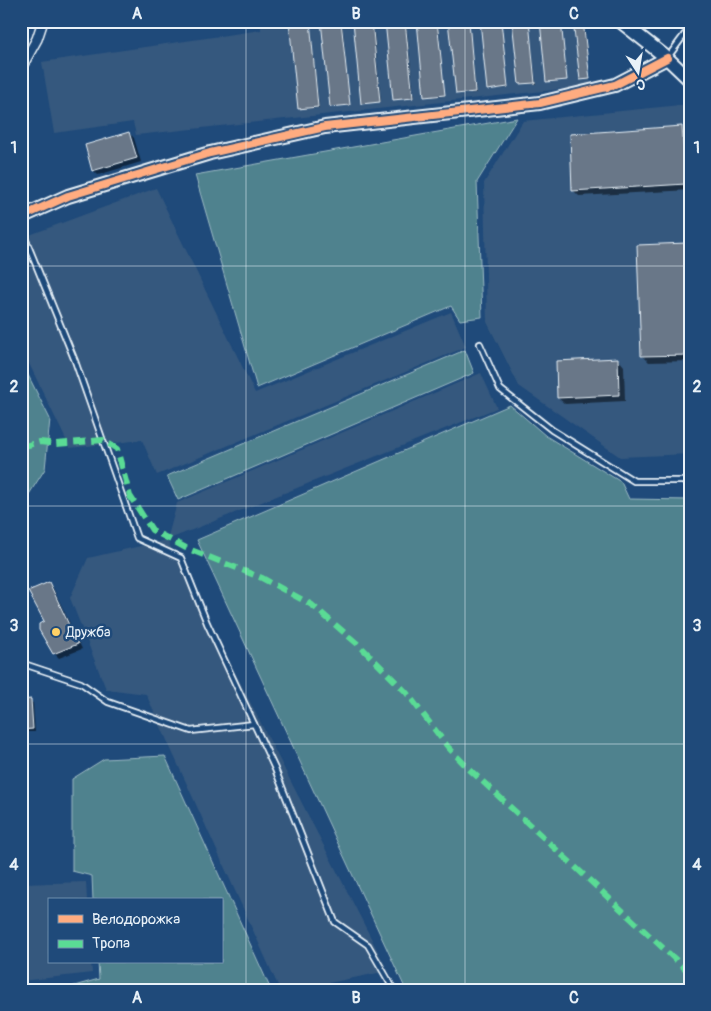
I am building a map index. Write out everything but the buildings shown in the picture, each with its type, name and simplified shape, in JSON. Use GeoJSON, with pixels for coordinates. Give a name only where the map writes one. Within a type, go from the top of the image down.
{"type":"FeatureCollection","features":[{"type":"Feature","properties":{"kind":"street"},"geometry":{"type":"LineString","coordinates":[[21,68],[38,39],[43,21]]}},
{"type":"Feature","properties":{"kind":"street"},"geometry":{"type":"LineString","coordinates":[[620,21],[667,58],[690,80]]}},
{"type":"Feature","properties":{"kind":"street"},"geometry":{"type":"LineString","coordinates":[[21,217],[68,196],[210,153],[325,127],[540,103],[615,85],[667,58]]}},
{"type":"Feature","properties":{"kind":"lane"},"geometry":{"type":"LineString","coordinates":[[667,58],[686,34],[690,32]]}},
{"type":"Feature","properties":{"kind":"lane"},"geometry":{"type":"LineString","coordinates":[[21,228],[75,361],[137,538],[181,558],[207,623],[275,769],[335,922],[368,946],[394,990]]}},
{"type":"Feature","properties":{"kind":"lane"},"geometry":{"type":"LineString","coordinates":[[480,344],[500,389],[552,430],[634,481],[690,481]]}},
{"type":"Feature","properties":{"kind":"lane"},"geometry":{"type":"LineString","coordinates":[[21,663],[81,683],[108,702],[190,731],[254,724]]}},
{"type":"Feature","properties":{"kind":"shaded area"},"geometry":{"type":"Polygon","coordinates":[[[261,21],[582,21],[591,86],[136,135],[133,122],[54,133],[42,62],[261,30],[261,21]]]}},
{"type":"Feature","properties":{"kind":"shaded area"},"geometry":{"type":"Polygon","coordinates":[[[690,104],[690,454],[620,457],[519,386],[487,322],[484,183],[523,121],[690,104]]]}},
{"type":"Feature","properties":{"kind":"shaded area"},"geometry":{"type":"Polygon","coordinates":[[[156,188],[255,393],[451,312],[466,347],[157,475],[142,440],[70,448],[21,347],[21,241],[24,237],[156,188]]]}},
{"type":"Feature","properties":{"kind":"shaded area"},"geometry":{"type":"Polygon","coordinates":[[[481,373],[497,408],[167,540],[177,503],[481,373]]]}},
{"type":"Feature","properties":{"kind":"shaded area"},"geometry":{"type":"Polygon","coordinates":[[[167,540],[388,971],[294,990],[280,990],[146,694],[106,689],[70,598],[88,558],[167,540]]]}},
{"type":"Feature","properties":{"kind":"shaded area"},"geometry":{"type":"Polygon","coordinates":[[[86,882],[87,898],[48,898],[48,964],[91,964],[92,973],[21,981],[21,884],[86,882]]]}},
{"type":"Feature","properties":{"kind":"green space"},"geometry":{"type":"Polygon","coordinates":[[[517,118],[477,182],[482,317],[460,320],[451,306],[257,388],[195,175],[517,118]]]}},
{"type":"Feature","properties":{"kind":"green space"},"geometry":{"type":"Polygon","coordinates":[[[465,350],[474,373],[178,500],[167,476],[465,350]]]}},
{"type":"Feature","properties":{"kind":"green space"},"geometry":{"type":"Polygon","coordinates":[[[21,361],[50,419],[45,469],[21,507],[21,361]]]}},
{"type":"Feature","properties":{"kind":"green space"},"geometry":{"type":"Polygon","coordinates":[[[510,405],[546,436],[621,482],[629,499],[690,500],[690,990],[406,990],[197,540],[510,405]]]}},
{"type":"Feature","properties":{"kind":"green space"},"geometry":{"type":"Polygon","coordinates":[[[165,756],[271,990],[66,990],[67,988],[99,979],[98,964],[222,964],[222,898],[93,898],[92,876],[72,871],[72,779],[104,759],[165,756]]]}},
{"type":"Feature","properties":{"kind":"marked path"},"geometry":{"type":"LineString","coordinates":[[21,447],[40,442],[56,444],[103,440],[117,449],[130,496],[152,530],[186,548],[262,578],[312,605],[360,646],[406,692],[448,747],[468,768],[690,973]]}},
{"type":"Feature","properties":{"kind":"cycle path"},"geometry":{"type":"LineString","coordinates":[[21,217],[68,196],[210,153],[325,127],[540,103],[615,85],[667,58]]}},
{"type":"Feature","properties":{"kind":"place","name":"Дружба"},"geometry":{"type":"Point","coordinates":[56,632]}}]}
